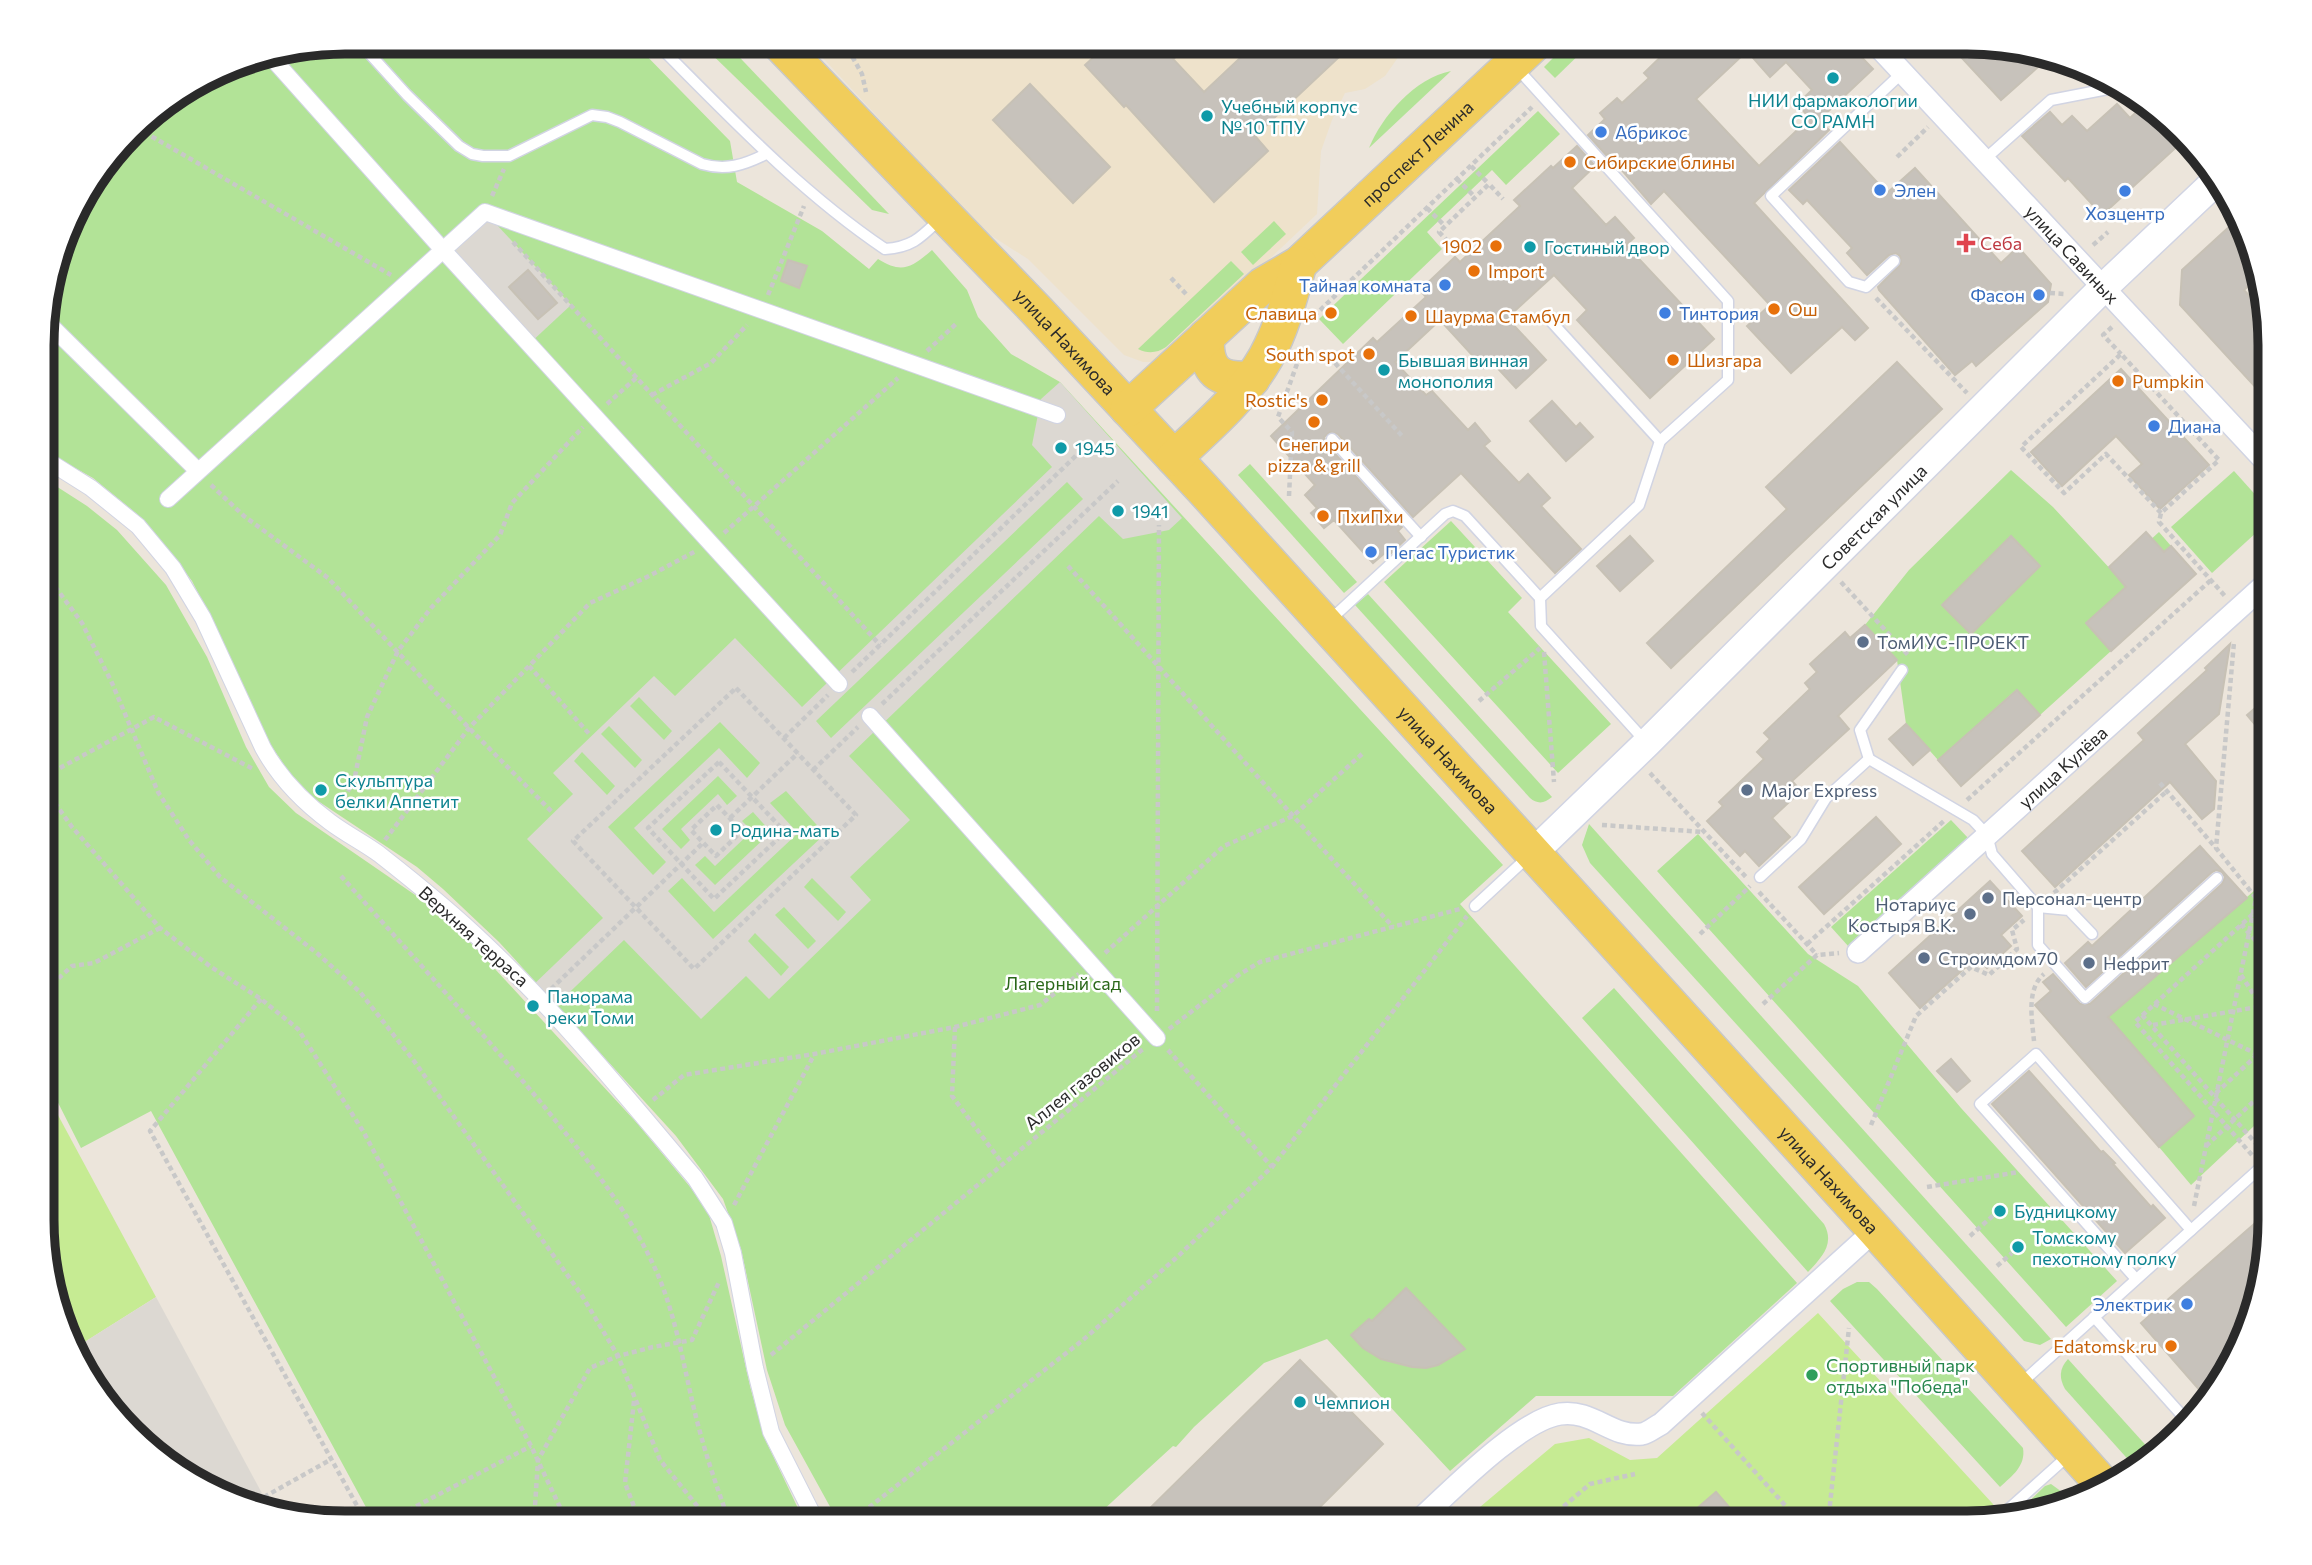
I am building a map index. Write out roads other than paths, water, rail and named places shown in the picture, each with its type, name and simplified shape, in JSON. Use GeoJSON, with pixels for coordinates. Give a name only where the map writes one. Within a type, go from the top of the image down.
{"type":"FeatureCollection","features":[{"type":"Feature","properties":{"kind":"main road","name":"улица Нахимова"},"geometry":{"type":"LineString","coordinates":[[790,54],[1174,458],[2098,1479]]}},
{"type":"Feature","properties":{"kind":"main road","name":"проспект Ленина"},"geometry":{"type":"LineString","coordinates":[[1128,408],[1263,285],[1299,264],[1523,54]]}},
{"type":"Feature","properties":{"kind":"main road","name":"проспект Ленина"},"geometry":{"type":"LineString","coordinates":[[1174,458],[1252,379],[1279,329],[1299,264]]}},
{"type":"Feature","properties":{"kind":"main road"},"geometry":{"type":"LineString","coordinates":[[1206,337],[1206,356],[1213,369],[1222,377],[1231,380],[1252,379]]}},
{"type":"Feature","properties":{"kind":"street","name":"улица Савиных"},"geometry":{"type":"LineString","coordinates":[[1886,54],[2258,453]]}},
{"type":"Feature","properties":{"kind":"street"},"geometry":{"type":"LineString","coordinates":[[276,63],[839,684]]}},
{"type":"Feature","properties":{"kind":"street","name":"Советская улица"},"geometry":{"type":"LineString","coordinates":[[1532,854],[1640,750],[2104,287],[2210,186]]}},
{"type":"Feature","properties":{"kind":"street"},"geometry":{"type":"LineString","coordinates":[[168,499],[485,212],[1057,415]]}},
{"type":"Feature","properties":{"kind":"street"},"geometry":{"type":"LineString","coordinates":[[55,330],[198,471]]}},
{"type":"Feature","properties":{"kind":"street","name":"Верхняя терраса"},"geometry":{"type":"LineString","coordinates":[[54,465],[91,488],[138,526],[173,568],[203,618],[245,713],[273,765],[293,789],[329,822],[376,852],[440,903],[541,999],[639,1111],[713,1202],[724,1223],[733,1253],[755,1368],[771,1432],[811,1511]]}},
{"type":"Feature","properties":{"kind":"street","name":"улица Кулёва"},"geometry":{"type":"LineString","coordinates":[[1857,951],[2258,591]]}},
{"type":"Feature","properties":{"kind":"street"},"geometry":{"type":"LineString","coordinates":[[870,716],[1157,1038]]}},
{"type":"Feature","properties":{"kind":"street"},"geometry":{"type":"LineString","coordinates":[[1429,1511],[1509,1440],[1536,1422],[1560,1414],[1585,1414],[1619,1432],[1643,1434],[1661,1424],[1875,1230]]}},
{"type":"Feature","properties":{"kind":"lane"},"geometry":{"type":"LineString","coordinates":[[370,54],[459,146],[472,154],[509,156],[592,115],[614,119],[715,168],[748,163],[766,154]]}},
{"type":"Feature","properties":{"kind":"lane"},"geometry":{"type":"LineString","coordinates":[[667,54],[766,154],[810,192],[885,249],[905,248],[945,215]]}},
{"type":"Feature","properties":{"kind":"lane"},"geometry":{"type":"LineString","coordinates":[[1524,54],[1543,97],[1728,301],[1728,380],[1660,441],[1639,505],[1540,598]]}},
{"type":"Feature","properties":{"kind":"lane"},"geometry":{"type":"LineString","coordinates":[[1894,261],[1866,287],[1849,282],[1771,196],[1903,72]]}},
{"type":"Feature","properties":{"kind":"lane"},"geometry":{"type":"LineString","coordinates":[[1984,160],[2050,100],[2105,89]]}},
{"type":"Feature","properties":{"kind":"lane"},"geometry":{"type":"LineString","coordinates":[[1548,318],[1660,441]]}},
{"type":"Feature","properties":{"kind":"lane"},"geometry":{"type":"LineString","coordinates":[[1332,439],[1421,537]]}},
{"type":"Feature","properties":{"kind":"lane"},"geometry":{"type":"LineString","coordinates":[[1325,625],[1449,512],[1462,513],[1540,598],[1541,626],[1640,750]]}},
{"type":"Feature","properties":{"kind":"lane"},"geometry":{"type":"LineString","coordinates":[[1902,670],[1860,730],[1869,760],[1957,809],[1987,835],[1992,854],[2038,907],[2038,945],[2085,998],[2217,878]]}},
{"type":"Feature","properties":{"kind":"lane"},"geometry":{"type":"LineString","coordinates":[[1756,881],[1801,839],[1826,798],[1869,760]]}},
{"type":"Feature","properties":{"kind":"lane"},"geometry":{"type":"LineString","coordinates":[[1475,906],[1532,854]]}},
{"type":"Feature","properties":{"kind":"lane"},"geometry":{"type":"LineString","coordinates":[[2038,907],[2069,910],[2092,934]]}},
{"type":"Feature","properties":{"kind":"lane"},"geometry":{"type":"LineString","coordinates":[[2136,1279],[1980,1104],[2036,1054],[2191,1230]]}},
{"type":"Feature","properties":{"kind":"lane"},"geometry":{"type":"LineString","coordinates":[[2016,1388],[2258,1170]]}},
{"type":"Feature","properties":{"kind":"lane"},"geometry":{"type":"LineString","coordinates":[[2094,1317],[2182,1415]]}},
{"type":"Feature","properties":{"kind":"lane"},"geometry":{"type":"LineString","coordinates":[[2011,1507],[2073,1451]]}},
{"type":"Feature","properties":{"kind":"place","name":"НИИ фармакологии СО РАМН"},"geometry":{"type":"Point","coordinates":[1833,78]}},
{"type":"Feature","properties":{"kind":"place","name":"Учебный корпус № 10 ТПУ"},"geometry":{"type":"Point","coordinates":[1207,116]}},
{"type":"Feature","properties":{"kind":"place","name":"Абрикос"},"geometry":{"type":"Point","coordinates":[1601,132]}},
{"type":"Feature","properties":{"kind":"place","name":"Сибирские блины"},"geometry":{"type":"Point","coordinates":[1570,162]}},
{"type":"Feature","properties":{"kind":"place","name":"Элен"},"geometry":{"type":"Point","coordinates":[1880,190]}},
{"type":"Feature","properties":{"kind":"place","name":"Хозцентр"},"geometry":{"type":"Point","coordinates":[2125,191]}},
{"type":"Feature","properties":{"kind":"place","name":"Себа"},"geometry":{"type":"Point","coordinates":[1966,243]}},
{"type":"Feature","properties":{"kind":"place","name":"1902"},"geometry":{"type":"Point","coordinates":[1496,246]}},
{"type":"Feature","properties":{"kind":"place","name":"Гостиный двор"},"geometry":{"type":"Point","coordinates":[1530,247]}},
{"type":"Feature","properties":{"kind":"place","name":"Import"},"geometry":{"type":"Point","coordinates":[1474,271]}},
{"type":"Feature","properties":{"kind":"place","name":"Тайная комната"},"geometry":{"type":"Point","coordinates":[1445,285]}},
{"type":"Feature","properties":{"kind":"place","name":"Фасон"},"geometry":{"type":"Point","coordinates":[2039,295]}},
{"type":"Feature","properties":{"kind":"place","name":"Ош"},"geometry":{"type":"Point","coordinates":[1774,309]}},
{"type":"Feature","properties":{"kind":"place","name":"Славица"},"geometry":{"type":"Point","coordinates":[1331,313]}},
{"type":"Feature","properties":{"kind":"place","name":"Тинтория"},"geometry":{"type":"Point","coordinates":[1665,313]}},
{"type":"Feature","properties":{"kind":"place","name":"Шаурма Стамбул"},"geometry":{"type":"Point","coordinates":[1411,316]}},
{"type":"Feature","properties":{"kind":"place","name":"South spot"},"geometry":{"type":"Point","coordinates":[1369,354]}},
{"type":"Feature","properties":{"kind":"place","name":"Шизгара"},"geometry":{"type":"Point","coordinates":[1673,360]}},
{"type":"Feature","properties":{"kind":"place","name":"Бывшая винная монополия"},"geometry":{"type":"Point","coordinates":[1384,370]}},
{"type":"Feature","properties":{"kind":"place","name":"Pumpkin"},"geometry":{"type":"Point","coordinates":[2118,381]}},
{"type":"Feature","properties":{"kind":"place","name":"Rostic's"},"geometry":{"type":"Point","coordinates":[1322,400]}},
{"type":"Feature","properties":{"kind":"place","name":"Снегири pizza & grill"},"geometry":{"type":"Point","coordinates":[1314,422]}},
{"type":"Feature","properties":{"kind":"place","name":"Диана"},"geometry":{"type":"Point","coordinates":[2154,426]}},
{"type":"Feature","properties":{"kind":"place","name":"1945"},"geometry":{"type":"Point","coordinates":[1061,448]}},
{"type":"Feature","properties":{"kind":"place","name":"1941"},"geometry":{"type":"Point","coordinates":[1118,511]}},
{"type":"Feature","properties":{"kind":"place","name":"ПхиПхи"},"geometry":{"type":"Point","coordinates":[1323,516]}},
{"type":"Feature","properties":{"kind":"place","name":"Пегас Туристик"},"geometry":{"type":"Point","coordinates":[1371,552]}},
{"type":"Feature","properties":{"kind":"place","name":"ТомИУС-ПРОЕКТ"},"geometry":{"type":"Point","coordinates":[1863,642]}},
{"type":"Feature","properties":{"kind":"place","name":"Скульптура белки Аппетит"},"geometry":{"type":"Point","coordinates":[321,790]}},
{"type":"Feature","properties":{"kind":"place","name":"Major Express"},"geometry":{"type":"Point","coordinates":[1747,790]}},
{"type":"Feature","properties":{"kind":"place","name":"Родина-мать"},"geometry":{"type":"Point","coordinates":[716,830]}},
{"type":"Feature","properties":{"kind":"place","name":"Персонал-центр"},"geometry":{"type":"Point","coordinates":[1988,898]}},
{"type":"Feature","properties":{"kind":"place","name":"Нотариус Костыря В.К."},"geometry":{"type":"Point","coordinates":[1970,914]}},
{"type":"Feature","properties":{"kind":"place","name":"Строимдом70"},"geometry":{"type":"Point","coordinates":[1924,958]}},
{"type":"Feature","properties":{"kind":"place","name":"Нефрит"},"geometry":{"type":"Point","coordinates":[2089,963]}},
{"type":"Feature","properties":{"kind":"place","name":"Панорама реки Томи"},"geometry":{"type":"Point","coordinates":[533,1006]}},
{"type":"Feature","properties":{"kind":"place","name":"Будницкому"},"geometry":{"type":"Point","coordinates":[2000,1211]}},
{"type":"Feature","properties":{"kind":"place","name":"Томскому пехотному полку"},"geometry":{"type":"Point","coordinates":[2018,1247]}},
{"type":"Feature","properties":{"kind":"place","name":"Электрик"},"geometry":{"type":"Point","coordinates":[2187,1304]}},
{"type":"Feature","properties":{"kind":"place","name":"Edatomsk.ru"},"geometry":{"type":"Point","coordinates":[2171,1346]}},
{"type":"Feature","properties":{"kind":"place","name":"Спортивный парк отдыха \"Победа\""},"geometry":{"type":"Point","coordinates":[1812,1375]}},
{"type":"Feature","properties":{"kind":"place","name":"Чемпион"},"geometry":{"type":"Point","coordinates":[1300,1402]}},
{"type":"Feature","properties":{"kind":"park label","name":"Лагерный сад"},"geometry":{"type":"Point","coordinates":[1063,983]}}]}
